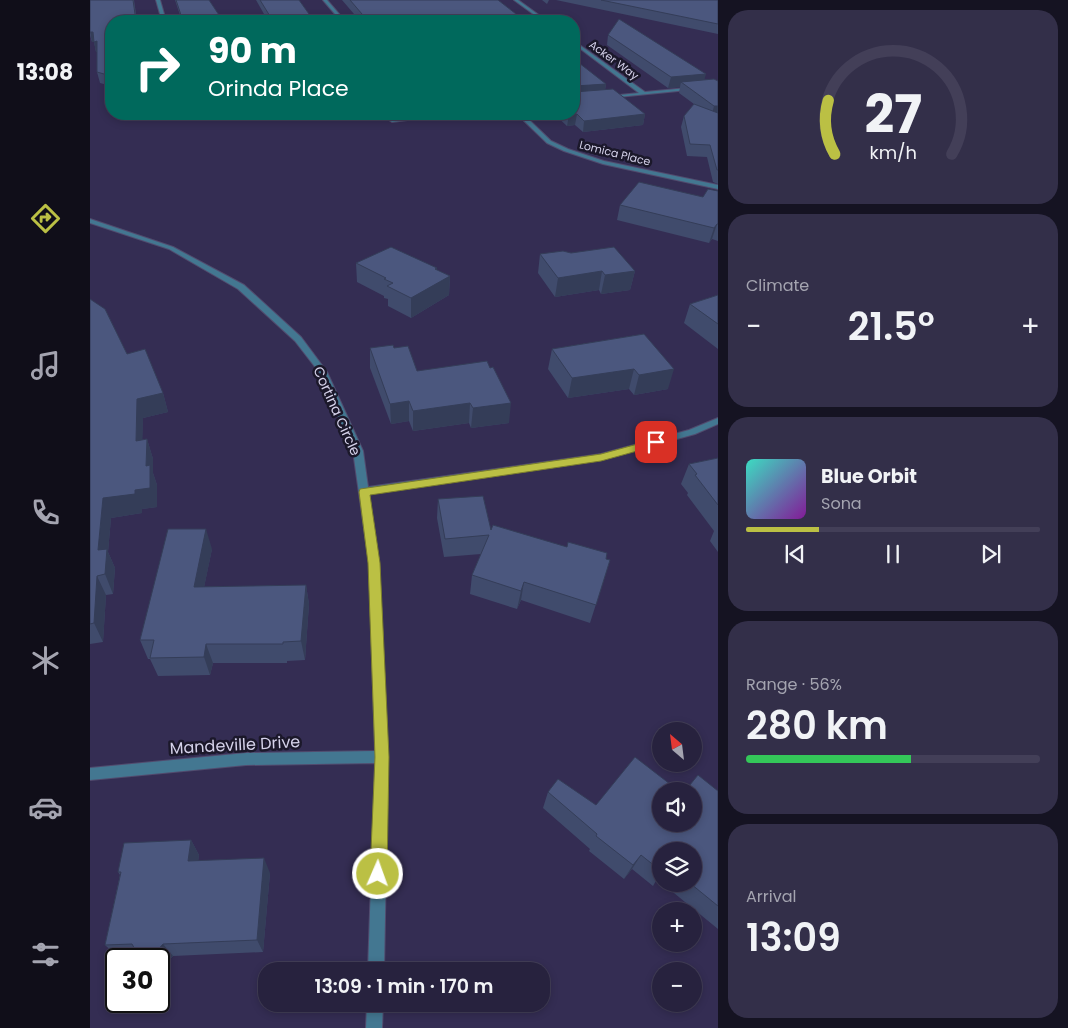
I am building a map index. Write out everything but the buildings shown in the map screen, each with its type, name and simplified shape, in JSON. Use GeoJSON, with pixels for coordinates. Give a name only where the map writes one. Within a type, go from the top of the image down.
{"type":"FeatureCollection","features":[{"type":"Feature","properties":{"kind":"street"},"geometry":{"type":"LineString","coordinates":[[158,0],[162,15]]}},
{"type":"Feature","properties":{"kind":"street"},"geometry":{"type":"LineString","coordinates":[[325,0],[338,15]]}},
{"type":"Feature","properties":{"kind":"street"},"geometry":{"type":"LineString","coordinates":[[516,0],[537,15]]}},
{"type":"Feature","properties":{"kind":"street","name":"Acker Way"},"geometry":{"type":"LineString","coordinates":[[580,46],[643,93]]}},
{"type":"Feature","properties":{"kind":"street"},"geometry":{"type":"LineString","coordinates":[[604,98],[718,86]]}},
{"type":"Feature","properties":{"kind":"street","name":"Lomica Place"},"geometry":{"type":"LineString","coordinates":[[526,120],[548,142],[566,150],[603,162],[718,187]]}},
{"type":"Feature","properties":{"kind":"street","name":"Cortina Circle"},"geometry":{"type":"LineString","coordinates":[[90,221],[171,248],[241,287],[298,339],[323,372],[358,451],[374,563],[382,757],[376,962]]}},
{"type":"Feature","properties":{"kind":"street"},"geometry":{"type":"LineString","coordinates":[[364,492],[601,457],[692,432],[718,421]]}},
{"type":"Feature","properties":{"kind":"street","name":"Mandeville Drive"},"geometry":{"type":"LineString","coordinates":[[90,774],[246,759],[382,757]]}},
{"type":"Feature","properties":{"kind":"street"},"geometry":{"type":"LineString","coordinates":[[374,1028],[375,1012]]}},
{"type":"Feature","properties":{"kind":"route"},"geometry":{"type":"LineString","coordinates":[[378,874],[382,757],[374,563],[364,492],[601,457],[656,442]]}}]}
